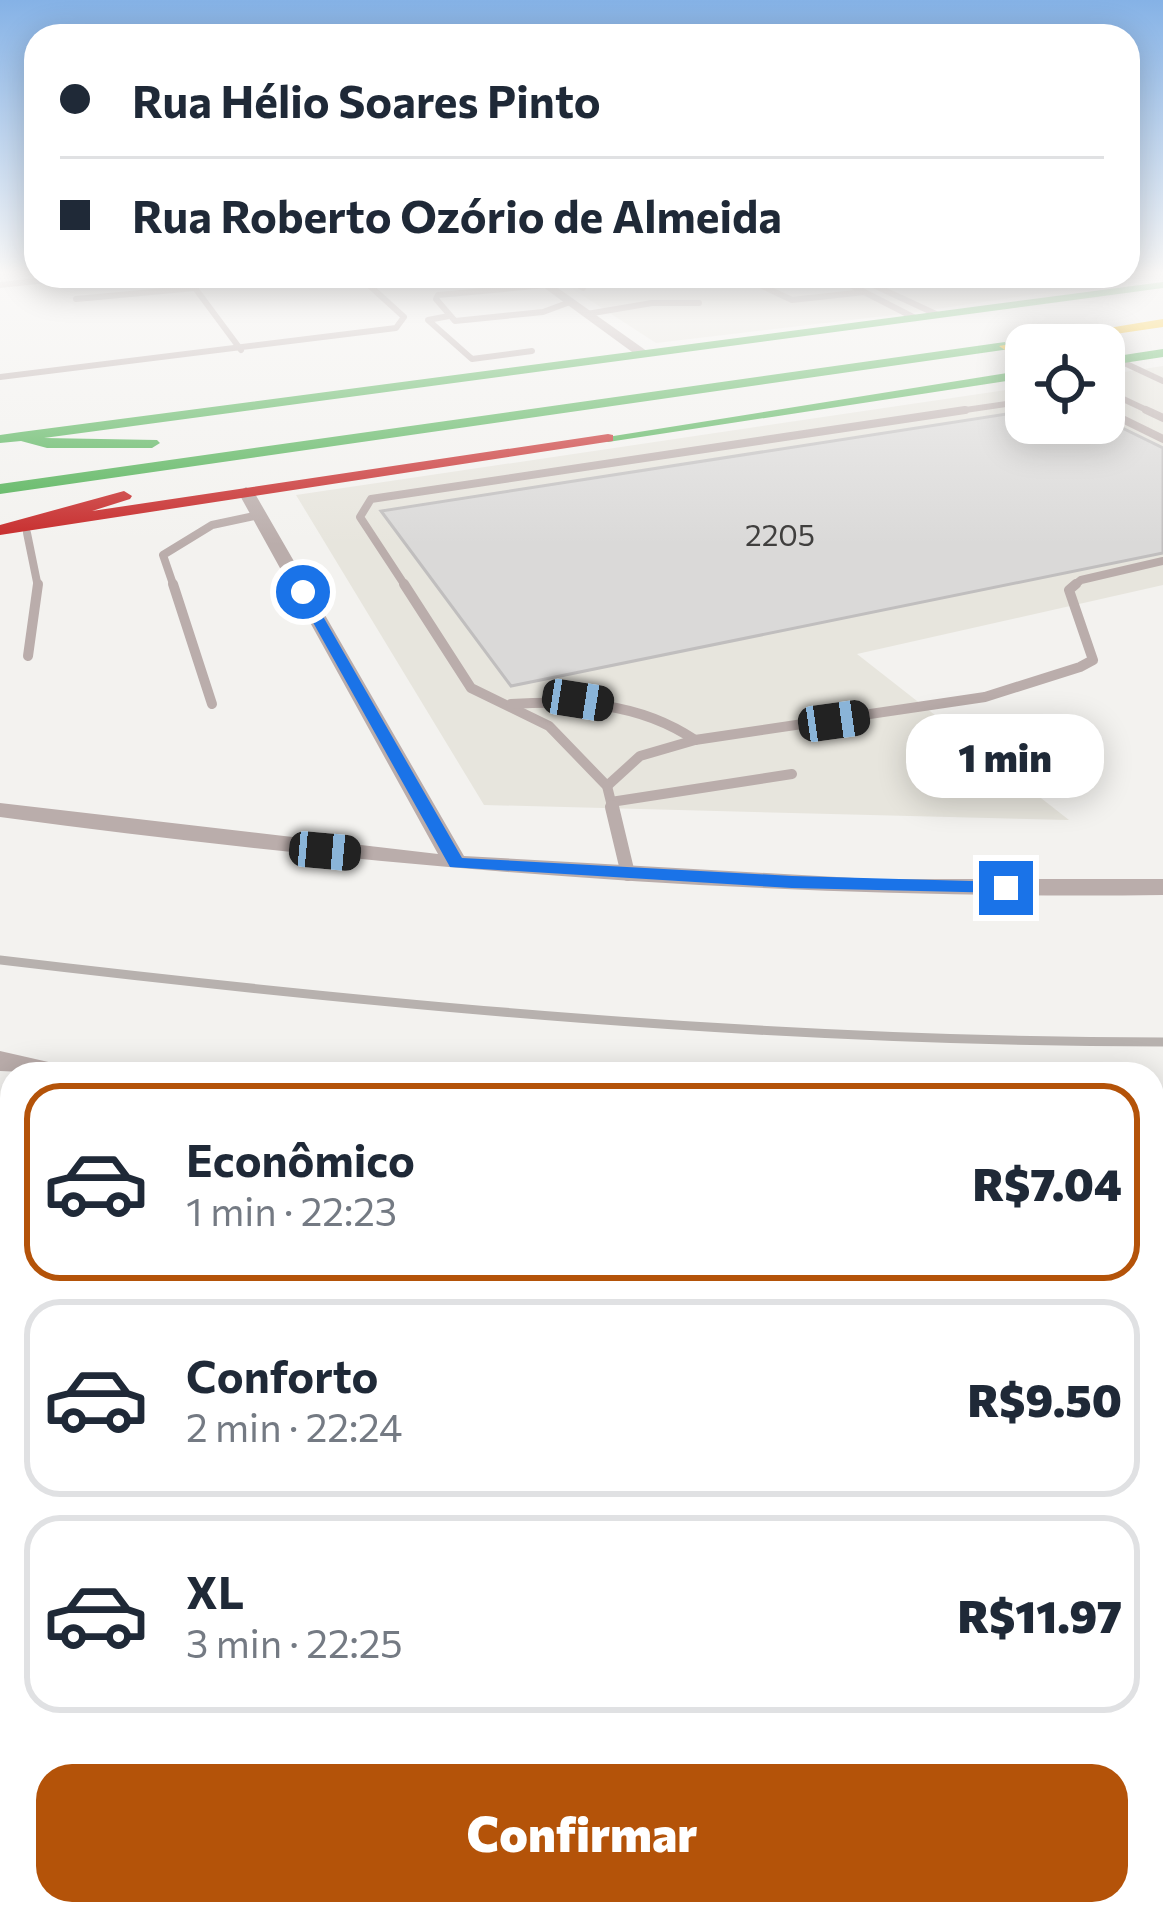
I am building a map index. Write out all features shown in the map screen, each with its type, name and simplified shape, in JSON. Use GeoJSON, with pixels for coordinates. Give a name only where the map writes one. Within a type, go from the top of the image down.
{"type":"FeatureCollection","features":[{"type":"Feature","properties":{"kind":"main road"},"geometry":{"type":"LineString","coordinates":[[10,438],[562,365]]}},
{"type":"Feature","properties":{"kind":"main road"},"geometry":{"type":"LineString","coordinates":[[0,479],[840,365]]}},
{"type":"Feature","properties":{"kind":"main road"},"geometry":{"type":"LineString","coordinates":[[13,532],[252,503],[591,440],[1005,377]]}},
{"type":"Feature","properties":{"kind":"main road"},"geometry":{"type":"LineString","coordinates":[[10,438],[47,443],[317,439]]}},
{"type":"Feature","properties":{"kind":"main road"},"geometry":{"type":"LineString","coordinates":[[0,490],[317,439]]}},
{"type":"Feature","properties":{"kind":"main road"},"geometry":{"type":"LineString","coordinates":[[13,532],[317,439]]}},
{"type":"Feature","properties":{"kind":"street"},"geometry":{"type":"LineString","coordinates":[[252,503],[456,863]]}},
{"type":"Feature","properties":{"kind":"street"},"geometry":{"type":"LineString","coordinates":[[0,810],[218,840],[456,863],[854,884],[1163,887]]}},
{"type":"Feature","properties":{"kind":"lane"},"geometry":{"type":"LineString","coordinates":[[0,377],[108,365]]}},
{"type":"Feature","properties":{"kind":"lane"},"geometry":{"type":"LineString","coordinates":[[1125,366],[1163,381]]}},
{"type":"Feature","properties":{"kind":"lane"},"geometry":{"type":"LineString","coordinates":[[1125,400],[1163,418]]}},
{"type":"Feature","properties":{"kind":"lane"},"geometry":{"type":"LineString","coordinates":[[628,874],[607,786],[549,726],[471,688],[360,518],[362,506],[371,499],[1005,404]]}},
{"type":"Feature","properties":{"kind":"lane"},"geometry":{"type":"LineString","coordinates":[[1125,420],[1163,439]]}},
{"type":"Feature","properties":{"kind":"lane"},"geometry":{"type":"LineString","coordinates":[[591,440],[619,463]]}},
{"type":"Feature","properties":{"kind":"lane"},"geometry":{"type":"LineString","coordinates":[[212,704],[163,555],[252,503]]}},
{"type":"Feature","properties":{"kind":"lane"},"geometry":{"type":"LineString","coordinates":[[13,532],[39,578],[28,656]]}},
{"type":"Feature","properties":{"kind":"lane"},"geometry":{"type":"LineString","coordinates":[[607,786],[640,756],[695,740],[985,698],[1080,667],[1093,660],[1094,649],[1069,590],[1081,580],[1163,561]]}},
{"type":"Feature","properties":{"kind":"lane"},"geometry":{"type":"LineString","coordinates":[[506,704],[578,700],[631,708],[669,719],[695,740]]}},
{"type":"Feature","properties":{"kind":"lane"},"geometry":{"type":"LineString","coordinates":[[611,802],[792,774]]}},
{"type":"Feature","properties":{"kind":"shaded area"},"geometry":{"type":"Polygon","coordinates":[[[1163,366],[1163,585],[857,654],[1069,820],[484,805],[296,495],[1005,390],[1005,444],[1125,444],[1125,372],[1163,366]]]}},
{"type":"Feature","properties":{"kind":"building"},"geometry":{"type":"Polygon","coordinates":[[[1005,414],[1005,444],[1125,444],[1125,429],[1163,448],[1163,553],[511,686],[381,511],[1005,414]]]}},
{"type":"Feature","properties":{"kind":"railway"},"geometry":{"type":"LineString","coordinates":[[0,960],[580,1018],[871,1036],[1163,1042]]}},
{"type":"Feature","properties":{"kind":"traffic: fast"},"geometry":{"type":"LineString","coordinates":[[0,439],[560,365]]}},
{"type":"Feature","properties":{"kind":"traffic: fast"},"geometry":{"type":"LineString","coordinates":[[0,489],[872,365]]}},
{"type":"Feature","properties":{"kind":"traffic: fast"},"geometry":{"type":"LineString","coordinates":[[608,438],[1005,377]]}},
{"type":"Feature","properties":{"kind":"traffic: fast"},"geometry":{"type":"LineString","coordinates":[[21,436],[47,443],[152,443]]}},
{"type":"Feature","properties":{"kind":"traffic: jam"},"geometry":{"type":"LineString","coordinates":[[0,530],[608,438]]}},
{"type":"Feature","properties":{"kind":"traffic: jam"},"geometry":{"type":"LineString","coordinates":[[26,526],[124,496]]}},
{"type":"Feature","properties":{"kind":"route"},"geometry":{"type":"LineString","coordinates":[[303,592],[456,863],[792,882],[1006,888]]}}]}
